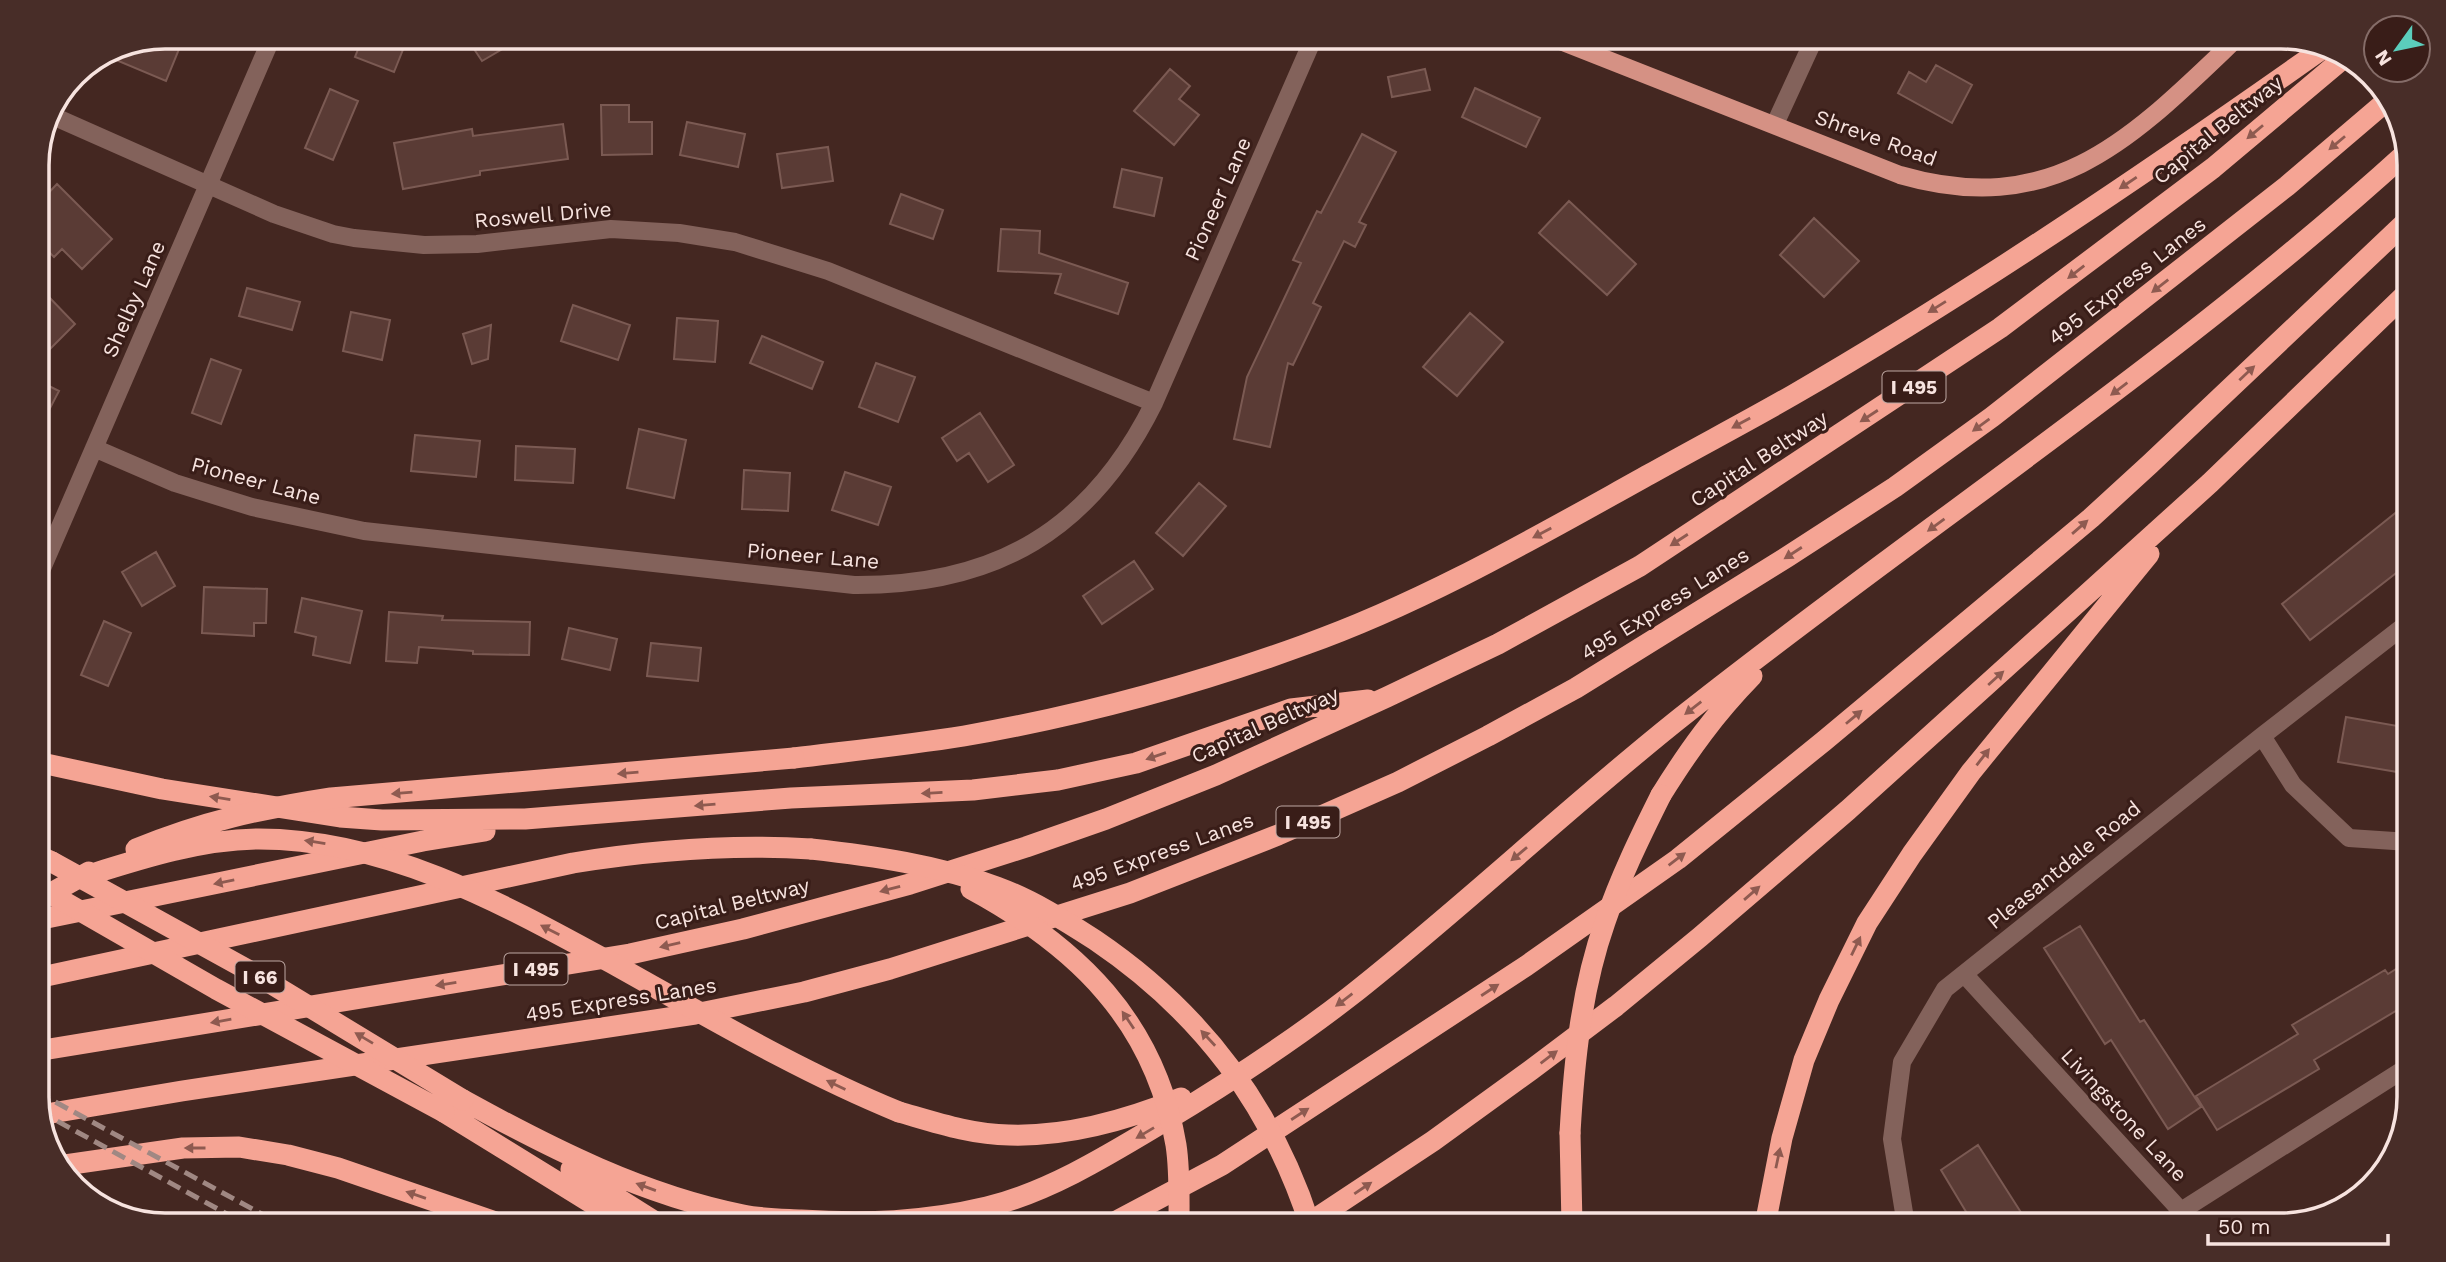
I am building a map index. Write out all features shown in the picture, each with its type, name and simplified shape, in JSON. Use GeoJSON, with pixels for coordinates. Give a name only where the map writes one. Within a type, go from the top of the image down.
{"type":"FeatureCollection","features":[{"type":"Feature","properties":{"kind":"highway"},"geometry":{"type":"LineString","coordinates":[[49,894],[137,848],[183,830],[258,810],[331,798],[794,758],[900,746],[969,735],[1145,695],[1250,665],[1310,643],[1425,594],[1556,526],[1795,394],[2011,261],[2315,54]]}},
{"type":"Feature","properties":{"kind":"highway","name":"Capital Beltway"},"geometry":{"type":"LineString","coordinates":[[49,1049],[630,954],[743,929],[910,884],[1106,818],[1216,775],[1498,644],[1640,566],[1912,388],[2044,296],[2213,168],[2337,64]]}},
{"type":"Feature","properties":{"kind":"highway","name":"495 Express Lanes"},"geometry":{"type":"LineString","coordinates":[[50,1113],[695,1014],[804,992],[890,969],[1130,893],[1278,835],[1398,782],[1565,694],[1895,487],[1992,417],[2222,237],[2380,106]]}},
{"type":"Feature","properties":{"kind":"highway"},"geometry":{"type":"LineString","coordinates":[[956,1213],[992,1206],[1067,1177],[1195,1104],[1348,998],[1683,716],[2238,298],[2397,161]]}},
{"type":"Feature","properties":{"kind":"highway"},"geometry":{"type":"LineString","coordinates":[[1131,1213],[1234,1157],[1527,966],[1678,859],[1824,741],[2091,517],[2397,230]]}},
{"type":"Feature","properties":{"kind":"highway"},"geometry":{"type":"LineString","coordinates":[[1326,1213],[1433,1141],[1531,1070],[1616,1006],[1700,937],[1858,802],[2210,483],[2397,303]]}},
{"type":"Feature","properties":{"kind":"highway"},"geometry":{"type":"LineString","coordinates":[[1767,1213],[1782,1138],[1804,1060],[1829,1000],[1867,923],[1912,853],[1971,772],[2116,592],[2210,483]]}},
{"type":"Feature","properties":{"kind":"highway"},"geometry":{"type":"LineString","coordinates":[[1572,1213],[1570,1133],[1574,1068],[1584,1007],[1604,925],[1629,859],[1661,795],[1693,743],[1755,673],[1845,593]]}},
{"type":"Feature","properties":{"kind":"highway"},"geometry":{"type":"LineString","coordinates":[[49,765],[162,789],[340,817],[475,821],[791,798],[973,790],[1058,780],[1136,763],[1291,709],[1387,697]]}},
{"type":"Feature","properties":{"kind":"highway"},"geometry":{"type":"LineString","coordinates":[[49,918],[423,841],[580,814]]}},
{"type":"Feature","properties":{"kind":"highway"},"geometry":{"type":"LineString","coordinates":[[76,879],[203,844],[254,839],[307,841],[348,848],[412,867],[486,898],[570,940],[844,1090],[899,1112],[951,1127],[1008,1136],[1070,1132],[1144,1113],[1203,1089],[1265,1057]]}},
{"type":"Feature","properties":{"kind":"highway"},"geometry":{"type":"LineString","coordinates":[[49,975],[573,863],[656,851],[734,846],[811,849],[903,862],[986,884],[1036,904],[1132,966],[1179,1007],[1218,1049],[1249,1094],[1279,1144],[1298,1186],[1305,1213]]}},
{"type":"Feature","properties":{"kind":"highway","name":"I 66"},"geometry":{"type":"LineString","coordinates":[[49,861],[257,975],[463,1100],[641,1213]]}},
{"type":"Feature","properties":{"kind":"highway"},"geometry":{"type":"LineString","coordinates":[[903,862],[963,884],[1032,926],[1069,955],[1124,1013],[1155,1069],[1168,1108],[1176,1148],[1179,1213]]}},
{"type":"Feature","properties":{"kind":"highway"},"geometry":{"type":"LineString","coordinates":[[49,894],[444,1112],[608,1213]]}},
{"type":"Feature","properties":{"kind":"highway"},"geometry":{"type":"LineString","coordinates":[[463,1100],[600,1170],[680,1199],[734,1213]]}},
{"type":"Feature","properties":{"kind":"highway"},"geometry":{"type":"LineString","coordinates":[[71,1164],[183,1148],[239,1147],[288,1155],[338,1168],[469,1213]]}},
{"type":"Feature","properties":{"kind":"main road","name":"Shreve Road"},"geometry":{"type":"LineString","coordinates":[[1581,49],[1900,175],[1932,184],[1967,188],[2028,183],[2077,167],[2108,150],[2225,49]]}},
{"type":"Feature","properties":{"kind":"street","name":"Shelby Lane"},"geometry":{"type":"LineString","coordinates":[[49,552],[267,49]]}},
{"type":"Feature","properties":{"kind":"street","name":"Pioneer Lane"},"geometry":{"type":"LineString","coordinates":[[94,447],[175,483],[240,503],[364,531],[854,584],[896,585],[937,580],[977,569],[1016,552],[1053,529],[1085,503],[1113,472],[1137,437],[1309,49]]}},
{"type":"Feature","properties":{"kind":"street"},"geometry":{"type":"LineString","coordinates":[[1775,124],[1809,49]]}},
{"type":"Feature","properties":{"kind":"street","name":"Roswell Drive"},"geometry":{"type":"LineString","coordinates":[[59,119],[274,214],[354,238],[424,245],[477,244],[611,229],[679,233],[735,242],[828,271],[1154,403]]}},
{"type":"Feature","properties":{"kind":"street","name":"Pleasantdale Road"},"geometry":{"type":"LineString","coordinates":[[1903,1213],[1892,1139],[1902,1062],[1945,989],[2397,631]]}},
{"type":"Feature","properties":{"kind":"street"},"geometry":{"type":"LineString","coordinates":[[2262,736],[2293,785],[2349,838],[2397,841]]}},
{"type":"Feature","properties":{"kind":"street","name":"Livingstone Lane"},"geometry":{"type":"LineString","coordinates":[[1964,974],[2181,1211],[2397,1074]]}},
{"type":"Feature","properties":{"kind":"building"},"geometry":{"type":"Polygon","coordinates":[[[179,49],[166,81],[117,60],[150,50],[179,49]]]}},
{"type":"Feature","properties":{"kind":"building"},"geometry":{"type":"Polygon","coordinates":[[[358,49],[403,49],[394,72],[355,57],[358,49]]]}},
{"type":"Feature","properties":{"kind":"building"},"geometry":{"type":"Polygon","coordinates":[[[474,49],[502,49],[482,61],[474,49]]]}},
{"type":"Feature","properties":{"kind":"building"},"geometry":{"type":"Polygon","coordinates":[[[1936,65],[1972,85],[1952,123],[1898,93],[1909,72],[1926,82],[1936,65]]]}},
{"type":"Feature","properties":{"kind":"building"},"geometry":{"type":"Polygon","coordinates":[[[1170,69],[1190,86],[1179,99],[1199,115],[1174,145],[1134,111],[1170,69]]]}},
{"type":"Feature","properties":{"kind":"building"},"geometry":{"type":"Polygon","coordinates":[[[1425,69],[1430,90],[1392,97],[1388,77],[1425,69]]]}},
{"type":"Feature","properties":{"kind":"building"},"geometry":{"type":"Polygon","coordinates":[[[1475,88],[1540,118],[1526,147],[1462,117],[1475,88]]]}},
{"type":"Feature","properties":{"kind":"building"},"geometry":{"type":"Polygon","coordinates":[[[330,89],[358,101],[333,160],[305,148],[330,89]]]}},
{"type":"Feature","properties":{"kind":"building"},"geometry":{"type":"Polygon","coordinates":[[[601,105],[629,105],[629,122],[652,122],[652,154],[602,155],[601,105]]]}},
{"type":"Feature","properties":{"kind":"building"},"geometry":{"type":"Polygon","coordinates":[[[687,122],[745,134],[738,167],[680,155],[687,122]]]}},
{"type":"Feature","properties":{"kind":"building"},"geometry":{"type":"Polygon","coordinates":[[[563,124],[568,159],[480,171],[480,175],[403,189],[394,143],[472,129],[473,136],[563,124]]]}},
{"type":"Feature","properties":{"kind":"building"},"geometry":{"type":"Polygon","coordinates":[[[1362,134],[1396,152],[1359,222],[1366,225],[1355,247],[1344,241],[1313,303],[1321,307],[1293,365],[1288,363],[1270,447],[1234,439],[1247,377],[1301,263],[1293,260],[1317,211],[1321,213],[1362,134]]]}},
{"type":"Feature","properties":{"kind":"building"},"geometry":{"type":"Polygon","coordinates":[[[828,147],[833,181],[782,188],[777,154],[828,147]]]}},
{"type":"Feature","properties":{"kind":"building"},"geometry":{"type":"Polygon","coordinates":[[[1122,169],[1162,178],[1154,216],[1114,207],[1122,169]]]}},
{"type":"Feature","properties":{"kind":"building"},"geometry":{"type":"Polygon","coordinates":[[[57,184],[112,239],[82,269],[62,249],[54,257],[49,252],[49,192],[57,184]]]}},
{"type":"Feature","properties":{"kind":"building"},"geometry":{"type":"Polygon","coordinates":[[[901,194],[943,210],[933,239],[890,224],[901,194]]]}},
{"type":"Feature","properties":{"kind":"building"},"geometry":{"type":"Polygon","coordinates":[[[1569,201],[1636,264],[1607,295],[1539,233],[1569,201]]]}},
{"type":"Feature","properties":{"kind":"building"},"geometry":{"type":"Polygon","coordinates":[[[1814,218],[1859,261],[1824,297],[1780,255],[1814,218]]]}},
{"type":"Feature","properties":{"kind":"building"},"geometry":{"type":"Polygon","coordinates":[[[1001,229],[1040,231],[1039,253],[1128,283],[1118,314],[1055,293],[1061,274],[998,271],[1001,229]]]}},
{"type":"Feature","properties":{"kind":"building"},"geometry":{"type":"Polygon","coordinates":[[[247,288],[300,302],[292,330],[239,316],[247,288]]]}},
{"type":"Feature","properties":{"kind":"building"},"geometry":{"type":"Polygon","coordinates":[[[49,297],[75,324],[49,350],[49,297]]]}},
{"type":"Feature","properties":{"kind":"building"},"geometry":{"type":"Polygon","coordinates":[[[573,305],[630,325],[618,360],[561,341],[573,305]]]}},
{"type":"Feature","properties":{"kind":"building"},"geometry":{"type":"Polygon","coordinates":[[[351,312],[390,320],[382,360],[343,351],[351,312]]]}},
{"type":"Feature","properties":{"kind":"building"},"geometry":{"type":"Polygon","coordinates":[[[1470,313],[1503,342],[1457,396],[1423,367],[1470,313]]]}},
{"type":"Feature","properties":{"kind":"building"},"geometry":{"type":"Polygon","coordinates":[[[677,318],[718,321],[715,362],[674,359],[677,318]]]}},
{"type":"Feature","properties":{"kind":"building"},"geometry":{"type":"Polygon","coordinates":[[[491,325],[488,359],[472,364],[463,334],[491,325]]]}},
{"type":"Feature","properties":{"kind":"building"},"geometry":{"type":"Polygon","coordinates":[[[762,336],[823,362],[812,389],[750,363],[762,336]]]}},
{"type":"Feature","properties":{"kind":"building"},"geometry":{"type":"Polygon","coordinates":[[[211,359],[241,370],[221,424],[192,413],[211,359]]]}},
{"type":"Feature","properties":{"kind":"building"},"geometry":{"type":"Polygon","coordinates":[[[876,363],[915,377],[898,422],[859,407],[876,363]]]}},
{"type":"Feature","properties":{"kind":"building"},"geometry":{"type":"Polygon","coordinates":[[[49,386],[59,391],[49,410],[49,386]]]}},
{"type":"Feature","properties":{"kind":"building"},"geometry":{"type":"Polygon","coordinates":[[[980,413],[1014,465],[988,482],[969,453],[957,461],[942,438],[980,413]]]}},
{"type":"Feature","properties":{"kind":"building"},"geometry":{"type":"Polygon","coordinates":[[[639,429],[686,440],[674,498],[627,488],[639,429]]]}},
{"type":"Feature","properties":{"kind":"building"},"geometry":{"type":"Polygon","coordinates":[[[415,435],[480,441],[476,477],[411,471],[415,435]]]}},
{"type":"Feature","properties":{"kind":"building"},"geometry":{"type":"Polygon","coordinates":[[[516,446],[575,449],[573,483],[515,480],[516,446]]]}},
{"type":"Feature","properties":{"kind":"building"},"geometry":{"type":"Polygon","coordinates":[[[744,470],[790,473],[788,511],[742,509],[744,470]]]}},
{"type":"Feature","properties":{"kind":"building"},"geometry":{"type":"Polygon","coordinates":[[[845,472],[891,487],[878,525],[832,510],[845,472]]]}},
{"type":"Feature","properties":{"kind":"building"},"geometry":{"type":"Polygon","coordinates":[[[1199,483],[1226,506],[1183,556],[1156,533],[1199,483]]]}},
{"type":"Feature","properties":{"kind":"building"},"geometry":{"type":"Polygon","coordinates":[[[2397,512],[2397,572],[2310,640],[2282,604],[2397,512]]]}},
{"type":"Feature","properties":{"kind":"building"},"geometry":{"type":"Polygon","coordinates":[[[156,552],[175,586],[142,606],[122,572],[156,552]]]}},
{"type":"Feature","properties":{"kind":"building"},"geometry":{"type":"Polygon","coordinates":[[[1134,561],[1153,589],[1102,624],[1083,596],[1134,561]]]}},
{"type":"Feature","properties":{"kind":"building"},"geometry":{"type":"Polygon","coordinates":[[[204,587],[267,589],[266,623],[254,623],[254,636],[202,633],[204,587]]]}},
{"type":"Feature","properties":{"kind":"building"},"geometry":{"type":"Polygon","coordinates":[[[302,598],[362,611],[350,663],[313,655],[316,637],[295,632],[302,598]]]}},
{"type":"Feature","properties":{"kind":"building"},"geometry":{"type":"Polygon","coordinates":[[[389,612],[443,616],[442,620],[530,622],[529,655],[473,654],[473,651],[419,647],[417,663],[386,661],[389,612]]]}},
{"type":"Feature","properties":{"kind":"building"},"geometry":{"type":"Polygon","coordinates":[[[104,621],[131,633],[108,686],[81,675],[104,621]]]}},
{"type":"Feature","properties":{"kind":"building"},"geometry":{"type":"Polygon","coordinates":[[[569,628],[617,639],[610,670],[562,659],[569,628]]]}},
{"type":"Feature","properties":{"kind":"building"},"geometry":{"type":"Polygon","coordinates":[[[651,643],[701,648],[698,681],[647,676],[651,643]]]}},
{"type":"Feature","properties":{"kind":"building"},"geometry":{"type":"Polygon","coordinates":[[[2346,717],[2397,726],[2397,772],[2338,762],[2346,717]]]}},
{"type":"Feature","properties":{"kind":"building"},"geometry":{"type":"Polygon","coordinates":[[[2080,926],[2140,1022],[2144,1020],[2201,1107],[2168,1129],[2111,1040],[2105,1044],[2044,948],[2080,926]]]}},
{"type":"Feature","properties":{"kind":"building"},"geometry":{"type":"Polygon","coordinates":[[[2397,968],[2397,1010],[2314,1060],[2319,1069],[2217,1130],[2196,1096],[2298,1034],[2292,1025],[2385,970],[2388,974],[2397,968]]]}},
{"type":"Feature","properties":{"kind":"building"},"geometry":{"type":"Polygon","coordinates":[[[1978,1145],[2021,1213],[1967,1213],[1941,1170],[1978,1145]]]}},
{"type":"Feature","properties":{"kind":"railway"},"geometry":{"type":"LineString","coordinates":[[49,1099],[260,1213]]}},
{"type":"Feature","properties":{"kind":"railway"},"geometry":{"type":"LineString","coordinates":[[51,1117],[225,1213]]}}]}
